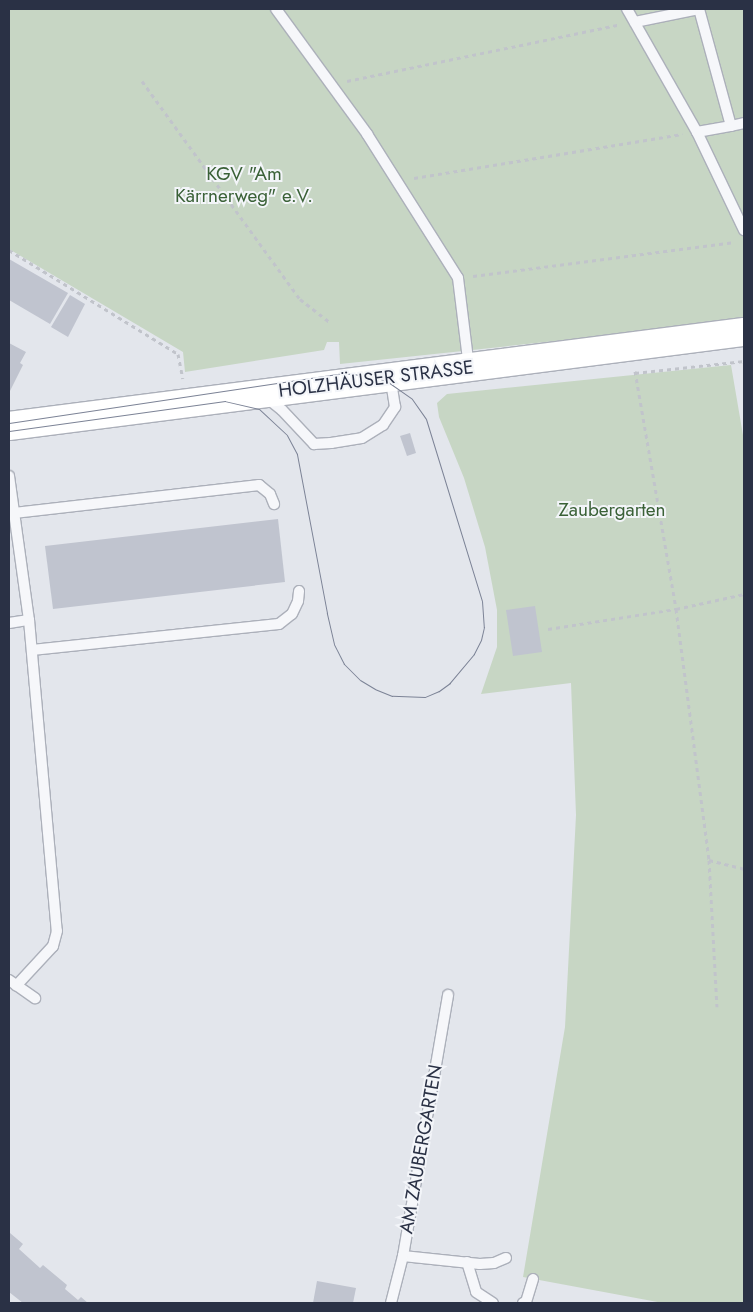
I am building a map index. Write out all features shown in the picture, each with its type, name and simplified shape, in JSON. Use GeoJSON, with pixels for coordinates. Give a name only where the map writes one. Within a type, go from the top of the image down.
{"type":"FeatureCollection","features":[{"type":"Feature","properties":{"kind":"main road","name":"HOLZHÄUSER STRASSE"},"geometry":{"type":"LineString","coordinates":[[9,426],[744,332]]}},
{"type":"Feature","properties":{"kind":"lane"},"geometry":{"type":"LineString","coordinates":[[276,9],[332,84],[399,181],[458,278],[469,368]]}},
{"type":"Feature","properties":{"kind":"lane"},"geometry":{"type":"LineString","coordinates":[[627,9],[697,132],[744,230]]}},
{"type":"Feature","properties":{"kind":"lane"},"geometry":{"type":"LineString","coordinates":[[635,22],[699,9],[731,126]]}},
{"type":"Feature","properties":{"kind":"lane"},"geometry":{"type":"LineString","coordinates":[[697,132],[744,124]]}},
{"type":"Feature","properties":{"kind":"lane"},"geometry":{"type":"LineString","coordinates":[[260,393],[282,410],[314,444],[332,443],[362,438],[383,425],[395,407],[390,377]]}},
{"type":"Feature","properties":{"kind":"lane"},"geometry":{"type":"LineString","coordinates":[[9,476],[13,519],[29,620],[57,931],[53,946],[12,983],[35,998]]}},
{"type":"Feature","properties":{"kind":"lane"},"geometry":{"type":"LineString","coordinates":[[13,519],[259,485],[270,494],[274,504]]}},
{"type":"Feature","properties":{"kind":"lane"},"geometry":{"type":"LineString","coordinates":[[32,650],[279,624],[292,614],[298,601],[299,591]]}},
{"type":"Feature","properties":{"kind":"lane"},"geometry":{"type":"LineString","coordinates":[[9,623],[29,620]]}},
{"type":"Feature","properties":{"kind":"lane","name":"AM ZAUBERGARTEN"},"geometry":{"type":"LineString","coordinates":[[392,1303],[403,1256],[448,995]]}},
{"type":"Feature","properties":{"kind":"lane"},"geometry":{"type":"LineString","coordinates":[[403,1256],[494,1263],[506,1258]]}},
{"type":"Feature","properties":{"kind":"lane"},"geometry":{"type":"LineString","coordinates":[[467,1262],[476,1292],[493,1303]]}},
{"type":"Feature","properties":{"kind":"lane"},"geometry":{"type":"LineString","coordinates":[[523,1303],[526,1302],[533,1278]]}},
{"type":"Feature","properties":{"kind":"path"},"geometry":{"type":"LineString","coordinates":[[332,84],[635,22]]}},
{"type":"Feature","properties":{"kind":"path"},"geometry":{"type":"LineString","coordinates":[[142,81],[300,299],[329,322]]}},
{"type":"Feature","properties":{"kind":"path"},"geometry":{"type":"LineString","coordinates":[[399,181],[697,132]]}},
{"type":"Feature","properties":{"kind":"path"},"geometry":{"type":"LineString","coordinates":[[458,278],[742,241]]}},
{"type":"Feature","properties":{"kind":"path"},"geometry":{"type":"LineString","coordinates":[[9,250],[178,354],[183,379]]}},
{"type":"Feature","properties":{"kind":"path"},"geometry":{"type":"LineString","coordinates":[[630,348],[676,609],[709,860],[717,1007]]}},
{"type":"Feature","properties":{"kind":"path"},"geometry":{"type":"LineString","coordinates":[[548,629],[676,609],[744,594]]}},
{"type":"Feature","properties":{"kind":"path"},"geometry":{"type":"LineString","coordinates":[[709,860],[744,869]]}},
{"type":"Feature","properties":{"kind":"green space","name":"KGV \"Am Kärrnerweg\" e.V."},"geometry":{"type":"Polygon","coordinates":[[[9,9],[744,9],[744,321],[340,364],[339,342],[327,342],[324,350],[185,372],[183,352],[9,249],[9,9]]]}},
{"type":"Feature","properties":{"kind":"green space","name":"Zaubergarten"},"geometry":{"type":"Polygon","coordinates":[[[731,365],[744,441],[744,1303],[663,1303],[523,1277],[565,1027],[576,815],[571,683],[481,694],[497,647],[497,610],[485,547],[464,478],[439,417],[437,403],[447,394],[731,365]]]}},
{"type":"Feature","properties":{"kind":"building"},"geometry":{"type":"Polygon","coordinates":[[[9,259],[68,293],[50,324],[9,300],[9,259]]]}},
{"type":"Feature","properties":{"kind":"building"},"geometry":{"type":"Polygon","coordinates":[[[70,295],[85,304],[68,337],[51,327],[70,295]]]}},
{"type":"Feature","properties":{"kind":"building"},"geometry":{"type":"Polygon","coordinates":[[[9,343],[26,352],[20,363],[23,365],[9,393],[9,343]]]}},
{"type":"Feature","properties":{"kind":"building"},"geometry":{"type":"Polygon","coordinates":[[[410,433],[416,453],[407,456],[400,436],[410,433]]]}},
{"type":"Feature","properties":{"kind":"building"},"geometry":{"type":"Polygon","coordinates":[[[278,519],[285,582],[53,609],[45,546],[278,519]]]}},
{"type":"Feature","properties":{"kind":"building"},"geometry":{"type":"Polygon","coordinates":[[[535,606],[542,652],[513,656],[506,610],[535,606]]]}},
{"type":"Feature","properties":{"kind":"building"},"geometry":{"type":"Polygon","coordinates":[[[10,1233],[23,1244],[19,1249],[40,1268],[43,1265],[67,1285],[65,1289],[78,1300],[81,1297],[88,1303],[23,1303],[9,1292],[10,1233]]]}},
{"type":"Feature","properties":{"kind":"building"},"geometry":{"type":"Polygon","coordinates":[[[317,1281],[356,1288],[353,1303],[313,1303],[317,1281]]]}},
{"type":"Feature","properties":{"kind":"tram line"},"geometry":{"type":"LineString","coordinates":[[9,423],[342,373],[373,376],[388,382],[412,399],[426,419],[482,601],[484,627],[481,640],[474,654],[450,683],[439,691],[425,697],[392,696],[360,680],[344,664],[334,644],[327,613],[297,454],[287,435],[259,409],[225,401],[9,431]]}}]}
